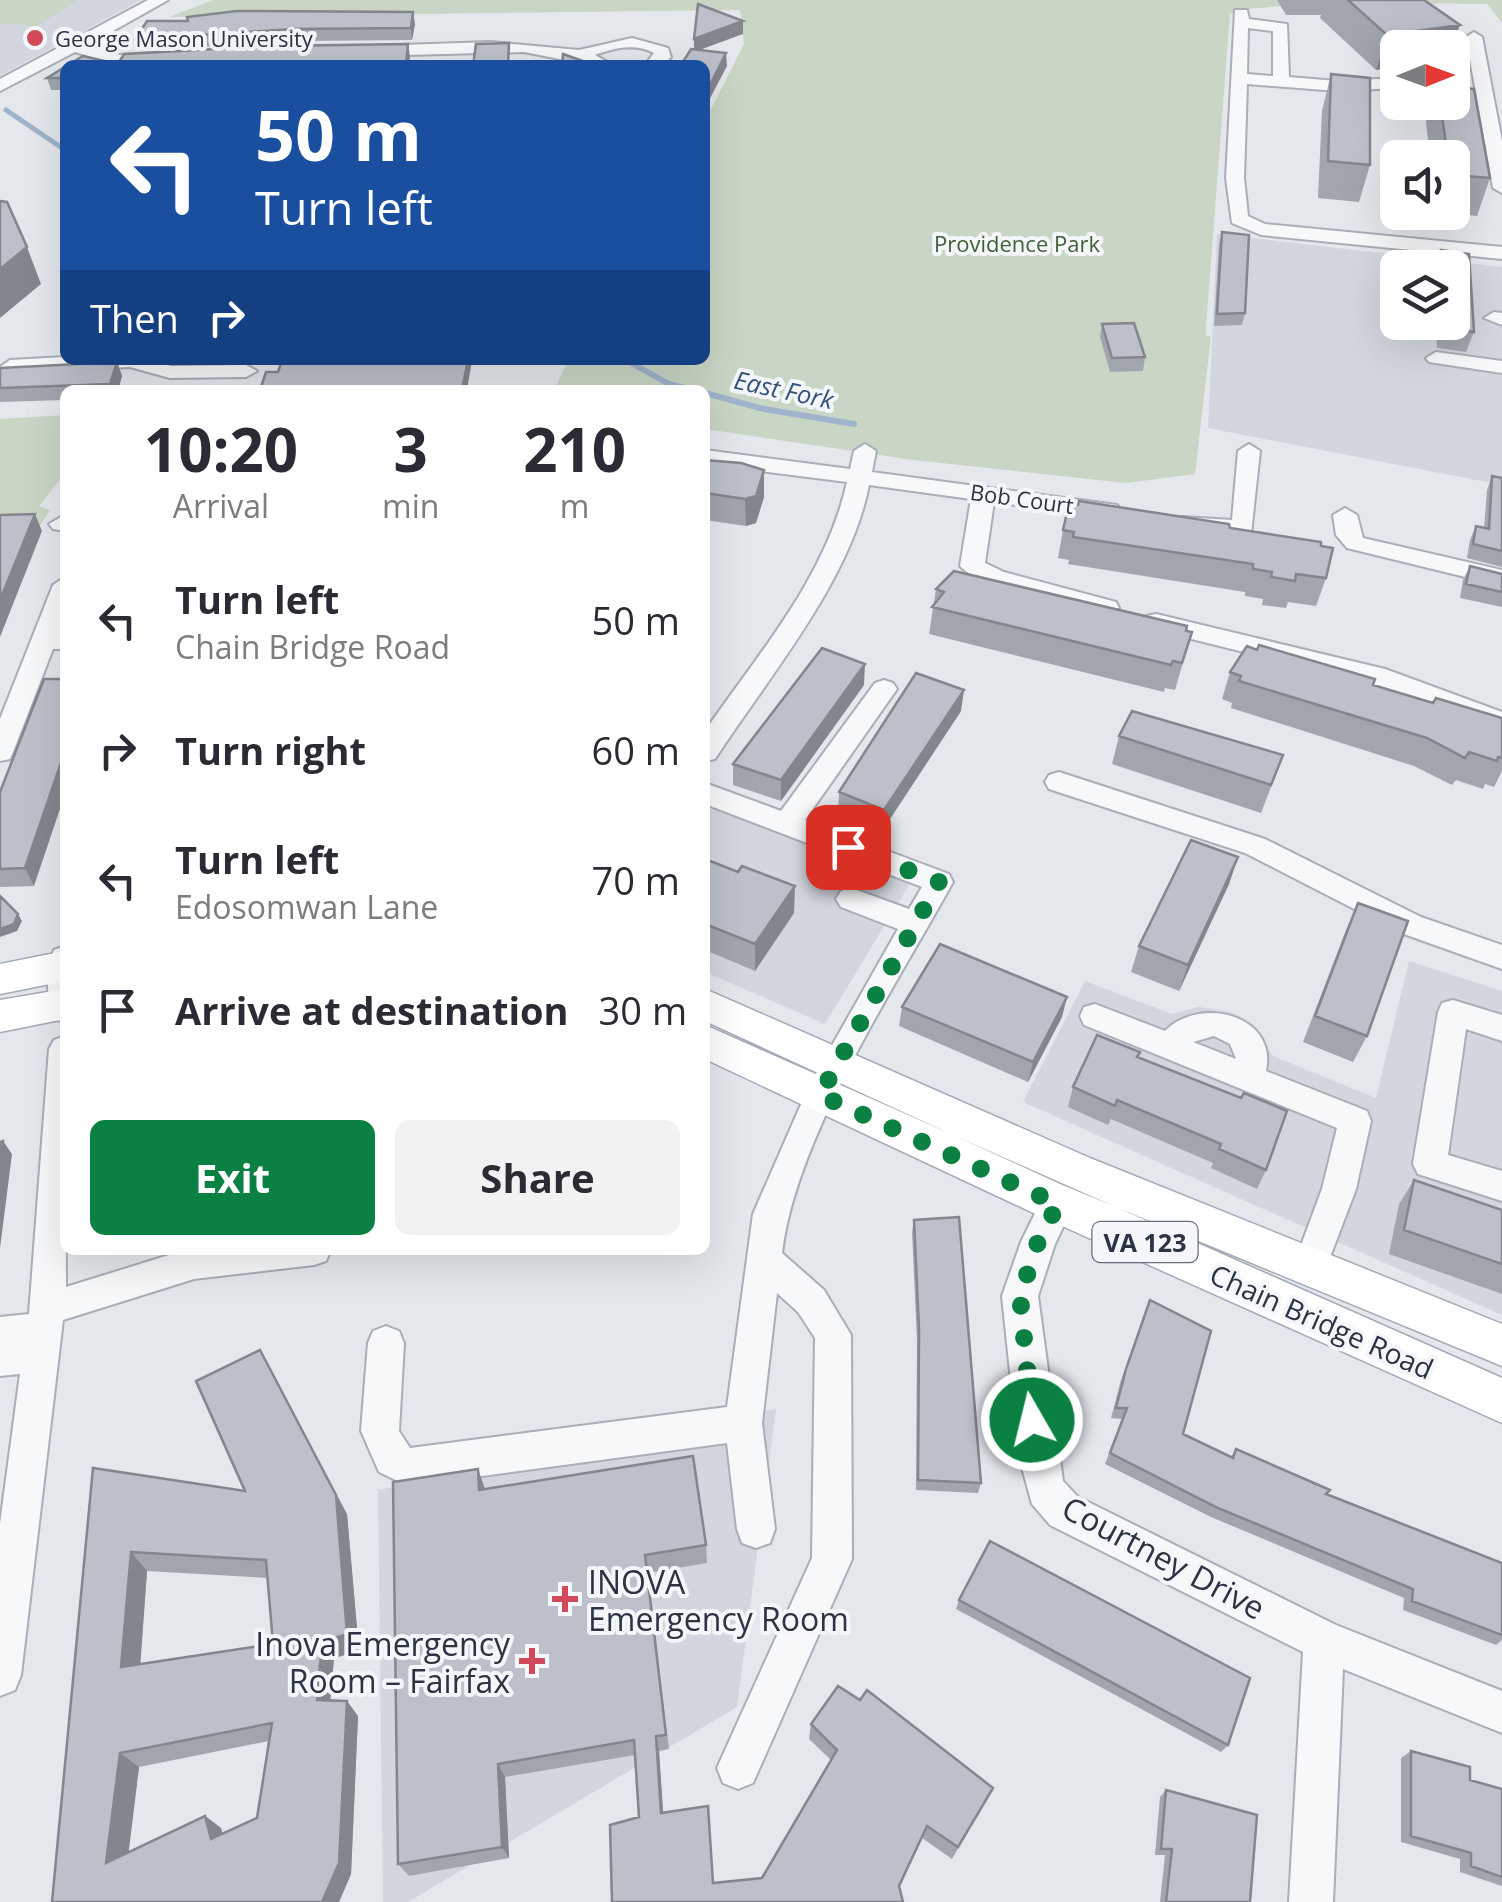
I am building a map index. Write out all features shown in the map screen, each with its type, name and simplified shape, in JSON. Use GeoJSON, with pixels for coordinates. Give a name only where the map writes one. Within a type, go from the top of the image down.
{"type":"FeatureCollection","features":[{"type":"Feature","properties":{"kind":"main road"},"geometry":{"type":"LineString","coordinates":[[0,979],[60,967]]}},
{"type":"Feature","properties":{"kind":"main road"},"geometry":{"type":"LineString","coordinates":[[0,1016],[60,1007]]}},
{"type":"Feature","properties":{"kind":"main road","name":"Chain Bridge Road"},"geometry":{"type":"LineString","coordinates":[[710,1007],[828,1078],[1058,1204],[1502,1401]]}},
{"type":"Feature","properties":{"kind":"main road","name":"Chain Bridge Road"},"geometry":{"type":"LineString","coordinates":[[710,1043],[828,1078],[1075,1171],[1502,1345]]}},
{"type":"Feature","properties":{"kind":"street"},"geometry":{"type":"LineString","coordinates":[[5,83],[160,0]]}},
{"type":"Feature","properties":{"kind":"street"},"geometry":{"type":"LineString","coordinates":[[1281,82],[1280,27],[1241,18],[1234,178],[1236,215],[1244,222],[1296,233],[1502,253]]}},
{"type":"Feature","properties":{"kind":"street"},"geometry":{"type":"LineString","coordinates":[[1474,37],[1477,90],[1488,112],[1502,188]]}},
{"type":"Feature","properties":{"kind":"street"},"geometry":{"type":"LineString","coordinates":[[582,55],[604,46],[640,43],[662,51],[660,60]]}},
{"type":"Feature","properties":{"kind":"street"},"geometry":{"type":"LineString","coordinates":[[73,46],[119,60],[177,60]]}},
{"type":"Feature","properties":{"kind":"street"},"geometry":{"type":"LineString","coordinates":[[350,52],[440,58],[524,48],[594,60]]}},
{"type":"Feature","properties":{"kind":"street"},"geometry":{"type":"LineString","coordinates":[[1240,78],[1337,86],[1380,84]]}},
{"type":"Feature","properties":{"kind":"street"},"geometry":{"type":"LineString","coordinates":[[5,83],[39,88]]}},
{"type":"Feature","properties":{"kind":"street"},"geometry":{"type":"LineString","coordinates":[[1470,110],[1488,112]]}},
{"type":"Feature","properties":{"kind":"street"},"geometry":{"type":"LineString","coordinates":[[1436,358],[1502,367]]}},
{"type":"Feature","properties":{"kind":"street"},"geometry":{"type":"LineString","coordinates":[[10,366],[60,364]]}},
{"type":"Feature","properties":{"kind":"street"},"geometry":{"type":"LineString","coordinates":[[145,365],[170,372],[245,374]]}},
{"type":"Feature","properties":{"kind":"street"},"geometry":{"type":"LineString","coordinates":[[710,745],[834,560],[850,522],[865,450]]}},
{"type":"Feature","properties":{"kind":"street"},"geometry":{"type":"LineString","coordinates":[[1167,518],[1243,529],[1248,451]]}},
{"type":"Feature","properties":{"kind":"street","name":"Bob Court"},"geometry":{"type":"LineString","coordinates":[[710,458],[1129,513]]}},
{"type":"Feature","properties":{"kind":"street"},"geometry":{"type":"LineString","coordinates":[[984,493],[972,566],[996,577],[1240,646],[1396,680],[1502,723]]}},
{"type":"Feature","properties":{"kind":"street"},"geometry":{"type":"LineString","coordinates":[[1345,515],[1348,535],[1355,543],[1502,578]]}},
{"type":"Feature","properties":{"kind":"street"},"geometry":{"type":"LineString","coordinates":[[0,752],[54,641],[60,611]]}},
{"type":"Feature","properties":{"kind":"street"},"geometry":{"type":"LineString","coordinates":[[787,824],[884,689]]}},
{"type":"Feature","properties":{"kind":"street"},"geometry":{"type":"LineString","coordinates":[[1060,782],[1255,846],[1411,925],[1502,957]]}},
{"type":"Feature","properties":{"kind":"street"},"geometry":{"type":"LineString","coordinates":[[710,796],[939,882],[828,1078],[770,1214],[743,1422],[756,1529]]}},
{"type":"Feature","properties":{"kind":"street"},"geometry":{"type":"LineString","coordinates":[[851,899],[916,924]]}},
{"type":"Feature","properties":{"kind":"street"},"geometry":{"type":"LineString","coordinates":[[1502,1028],[1454,1012],[1430,1164],[1502,1186]]}},
{"type":"Feature","properties":{"kind":"street"},"geometry":{"type":"LineString","coordinates":[[1096,1016],[1354,1120],[1339,1189],[1310,1267]]}},
{"type":"Feature","properties":{"kind":"street","name":"Courtney Drive"},"geometry":{"type":"LineString","coordinates":[[1058,1204],[1038,1242],[1020,1296],[1027,1384],[1046,1491],[1064,1511],[1324,1641],[1502,1712]]}},
{"type":"Feature","properties":{"kind":"street"},"geometry":{"type":"LineString","coordinates":[[0,1675],[60,1214]]}},
{"type":"Feature","properties":{"kind":"street"},"geometry":{"type":"LineString","coordinates":[[0,1358],[44,1330],[194,1263],[268,1255]]}},
{"type":"Feature","properties":{"kind":"street"},"geometry":{"type":"LineString","coordinates":[[738,1768],[832,1559],[833,1336],[811,1300],[765,1258]]}},
{"type":"Feature","properties":{"kind":"street"},"geometry":{"type":"LineString","coordinates":[[0,1334],[44,1330]]}},
{"type":"Feature","properties":{"kind":"street"},"geometry":{"type":"LineString","coordinates":[[386,1343],[380,1431],[392,1459],[408,1467],[743,1422]]}},
{"type":"Feature","properties":{"kind":"street"},"geometry":{"type":"LineString","coordinates":[[1311,1902],[1324,1641]]}},
{"type":"Feature","properties":{"kind":"shaded area","name":"George Mason University"},"geometry":{"type":"Polygon","coordinates":[[[0,0],[141,0],[0,76],[0,0]]]}},
{"type":"Feature","properties":{"kind":"shaded area"},"geometry":{"type":"Polygon","coordinates":[[[1217,234],[1380,253],[1380,340],[1470,340],[1470,263],[1502,267],[1502,485],[1208,428],[1217,234]]]}},
{"type":"Feature","properties":{"kind":"shaded area"},"geometry":{"type":"Polygon","coordinates":[[[710,803],[912,880],[825,1024],[710,974],[710,803]]]}},
{"type":"Feature","properties":{"kind":"shaded area"},"geometry":{"type":"Polygon","coordinates":[[[1409,961],[1502,991],[1502,1315],[1023,1102],[1085,981],[1172,1014],[1198,1007],[1228,1011],[1253,1026],[1273,1056],[1376,1098],[1409,961]]]}},
{"type":"Feature","properties":{"kind":"shaded area","name":"INOVA Emergency Room"},"geometry":{"type":"Polygon","coordinates":[[[776,1409],[737,1707],[408,1902],[383,1902],[378,1490],[776,1409]]]}},
{"type":"Feature","properties":{"kind":"green space"},"geometry":{"type":"Polygon","coordinates":[[[0,0],[78,0],[37,26],[0,23],[0,0]]]}},
{"type":"Feature","properties":{"kind":"green space","name":"Providence Park"},"geometry":{"type":"Polygon","coordinates":[[[213,0],[1502,0],[1502,23],[1487,4],[1311,5],[1230,14],[1206,327],[1206,336],[1211,336],[1195,474],[1126,483],[913,460],[710,430],[710,385],[556,385],[566,365],[710,365],[710,111],[744,44],[740,10],[169,17],[213,0]]]}},
{"type":"Feature","properties":{"kind":"green space"},"geometry":{"type":"Polygon","coordinates":[[[60,415],[60,479],[39,506],[50,510],[39,527],[0,533],[0,419],[60,415]]]}},
{"type":"Feature","properties":{"kind":"building"},"geometry":{"type":"Polygon","coordinates":[[[1348,0],[1424,0],[1460,25],[1424,30],[1381,30],[1348,0]]]}},
{"type":"Feature","properties":{"kind":"building"},"geometry":{"type":"Polygon","coordinates":[[[698,4],[743,21],[694,39],[698,4]]]}},
{"type":"Feature","properties":{"kind":"building"},"geometry":{"type":"Polygon","coordinates":[[[237,11],[413,12],[411,28],[295,29],[135,39],[147,21],[188,21],[187,17],[237,11]]]}},
{"type":"Feature","properties":{"kind":"building"},"geometry":{"type":"Polygon","coordinates":[[[509,43],[508,60],[474,60],[476,44],[509,43]]]}},
{"type":"Feature","properties":{"kind":"building"},"geometry":{"type":"Polygon","coordinates":[[[408,44],[406,60],[120,60],[124,54],[408,44]]]}},
{"type":"Feature","properties":{"kind":"building"},"geometry":{"type":"Polygon","coordinates":[[[691,49],[726,53],[710,85],[710,60],[684,60],[691,49]]]}},
{"type":"Feature","properties":{"kind":"building"},"geometry":{"type":"Polygon","coordinates":[[[1331,74],[1370,78],[1370,165],[1328,161],[1331,74]]]}},
{"type":"Feature","properties":{"kind":"building"},"geometry":{"type":"Polygon","coordinates":[[[1470,89],[1474,89],[1490,178],[1470,176],[1470,140],[1445,140],[1443,120],[1470,120],[1470,89]]]}},
{"type":"Feature","properties":{"kind":"building"},"geometry":{"type":"Polygon","coordinates":[[[0,201],[7,202],[27,247],[0,269],[0,201]]]}},
{"type":"Feature","properties":{"kind":"building"},"geometry":{"type":"Polygon","coordinates":[[[1222,232],[1249,235],[1245,313],[1217,314],[1222,232]]]}},
{"type":"Feature","properties":{"kind":"building"},"geometry":{"type":"Polygon","coordinates":[[[1470,270],[1474,332],[1470,331],[1470,270]]]}},
{"type":"Feature","properties":{"kind":"building"},"geometry":{"type":"Polygon","coordinates":[[[1134,323],[1145,357],[1112,358],[1102,324],[1134,323]]]}},
{"type":"Feature","properties":{"kind":"building"},"geometry":{"type":"Polygon","coordinates":[[[116,365],[110,384],[0,388],[0,368],[116,365]]]}},
{"type":"Feature","properties":{"kind":"building"},"geometry":{"type":"Polygon","coordinates":[[[280,365],[467,365],[463,385],[262,385],[266,372],[278,372],[280,365]]]}},
{"type":"Feature","properties":{"kind":"building"},"geometry":{"type":"Polygon","coordinates":[[[710,460],[764,470],[756,496],[745,499],[710,494],[710,460]]]}},
{"type":"Feature","properties":{"kind":"building"},"geometry":{"type":"Polygon","coordinates":[[[1492,476],[1502,478],[1502,551],[1473,544],[1476,526],[1489,529],[1492,476]]]}},
{"type":"Feature","properties":{"kind":"building"},"geometry":{"type":"Polygon","coordinates":[[[1079,501],[1321,542],[1321,546],[1333,548],[1326,578],[1296,574],[1295,581],[1271,577],[1272,572],[1253,569],[1253,564],[1073,537],[1074,532],[1063,530],[1069,504],[1078,505],[1079,501]]]}},
{"type":"Feature","properties":{"kind":"building"},"geometry":{"type":"Polygon","coordinates":[[[35,514],[0,600],[0,515],[35,514]]]}},
{"type":"Feature","properties":{"kind":"building"},"geometry":{"type":"Polygon","coordinates":[[[1470,566],[1502,574],[1502,592],[1466,584],[1470,566]]]}},
{"type":"Feature","properties":{"kind":"building"},"geometry":{"type":"Polygon","coordinates":[[[954,571],[1187,626],[1186,631],[1192,632],[1182,663],[1173,661],[1171,665],[932,607],[944,592],[936,589],[954,571]]]}},
{"type":"Feature","properties":{"kind":"building"},"geometry":{"type":"Polygon","coordinates":[[[1259,645],[1375,679],[1373,685],[1433,703],[1436,698],[1502,718],[1502,758],[1497,761],[1469,752],[1465,758],[1427,738],[1239,681],[1241,676],[1230,672],[1247,646],[1257,650],[1259,645]]]}},
{"type":"Feature","properties":{"kind":"building"},"geometry":{"type":"Polygon","coordinates":[[[822,648],[865,664],[781,780],[733,764],[822,648]]]}},
{"type":"Feature","properties":{"kind":"building"},"geometry":{"type":"Polygon","coordinates":[[[916,673],[964,690],[884,810],[839,792],[916,673]]]}},
{"type":"Feature","properties":{"kind":"building"},"geometry":{"type":"Polygon","coordinates":[[[44,679],[60,679],[60,766],[25,868],[0,869],[0,792],[44,679]]]}},
{"type":"Feature","properties":{"kind":"building"},"geometry":{"type":"Polygon","coordinates":[[[1132,711],[1283,755],[1271,785],[1119,736],[1132,711]]]}},
{"type":"Feature","properties":{"kind":"building"},"geometry":{"type":"Polygon","coordinates":[[[1191,840],[1238,857],[1188,965],[1139,946],[1191,840]]]}},
{"type":"Feature","properties":{"kind":"building"},"geometry":{"type":"Polygon","coordinates":[[[710,861],[738,872],[742,866],[795,886],[755,944],[710,926],[710,861]]]}},
{"type":"Feature","properties":{"kind":"building"},"geometry":{"type":"Polygon","coordinates":[[[0,896],[18,914],[14,924],[0,929],[0,896]]]}},
{"type":"Feature","properties":{"kind":"building"},"geometry":{"type":"Polygon","coordinates":[[[1358,903],[1408,921],[1367,1036],[1315,1016],[1358,903]]]}},
{"type":"Feature","properties":{"kind":"building"},"geometry":{"type":"Polygon","coordinates":[[[940,944],[1067,997],[1033,1062],[902,1007],[940,944]]]}},
{"type":"Feature","properties":{"kind":"building"},"geometry":{"type":"Polygon","coordinates":[[[1097,1035],[1140,1052],[1137,1057],[1241,1098],[1244,1093],[1287,1111],[1266,1170],[1219,1149],[1221,1144],[1117,1100],[1115,1106],[1073,1087],[1097,1035]]]}},
{"type":"Feature","properties":{"kind":"building"},"geometry":{"type":"Polygon","coordinates":[[[1414,1180],[1502,1210],[1502,1264],[1404,1230],[1414,1180]]]}},
{"type":"Feature","properties":{"kind":"building"},"geometry":{"type":"Polygon","coordinates":[[[959,1217],[981,1483],[918,1480],[919,1329],[914,1220],[959,1217]]]}},
{"type":"Feature","properties":{"kind":"building"},"geometry":{"type":"Polygon","coordinates":[[[1150,1300],[1211,1331],[1183,1434],[1233,1458],[1236,1449],[1330,1490],[1326,1494],[1502,1563],[1502,1635],[1412,1601],[1413,1589],[1218,1508],[1110,1453],[1127,1408],[1116,1408],[1126,1369],[1150,1300]]]}},
{"type":"Feature","properties":{"kind":"building"},"geometry":{"type":"Polygon","coordinates":[[[260,1350],[336,1495],[347,1634],[322,1642],[317,1700],[347,1701],[339,1863],[322,1902],[52,1902],[93,1468],[245,1491],[196,1381],[260,1350]],[[131,1552],[121,1667],[273,1644],[266,1560],[131,1552]],[[272,1723],[120,1753],[106,1863],[205,1816],[211,1839],[257,1818],[272,1723]]]}},
{"type":"Feature","properties":{"kind":"building","name":"INOVA Emergency Room"},"geometry":{"type":"Polygon","coordinates":[[[693,1456],[706,1545],[645,1555],[666,1735],[656,1736],[661,1813],[708,1806],[713,1883],[762,1878],[837,1750],[811,1724],[838,1686],[860,1700],[867,1690],[993,1788],[958,1847],[927,1826],[899,1886],[903,1902],[612,1902],[610,1825],[639,1817],[634,1740],[498,1764],[502,1847],[398,1864],[393,1482],[478,1469],[479,1490],[693,1456]]]}},
{"type":"Feature","properties":{"kind":"building"},"geometry":{"type":"Polygon","coordinates":[[[990,1541],[1250,1678],[1228,1745],[959,1600],[990,1541]]]}},
{"type":"Feature","properties":{"kind":"building"},"geometry":{"type":"Polygon","coordinates":[[[1411,1751],[1470,1767],[1470,1780],[1502,1789],[1502,1877],[1471,1866],[1471,1853],[1411,1836],[1411,1751]]]}},
{"type":"Feature","properties":{"kind":"building"},"geometry":{"type":"Polygon","coordinates":[[[1166,1790],[1257,1815],[1250,1902],[1166,1902],[1172,1849],[1161,1849],[1166,1790]]]}},
{"type":"Feature","properties":{"kind":"waterway","name":"East Fork"},"geometry":{"type":"LineString","coordinates":[[6,110],[60,147]]}},
{"type":"Feature","properties":{"kind":"waterway","name":"East Fork"},"geometry":{"type":"LineString","coordinates":[[635,365],[673,385]]}},
{"type":"Feature","properties":{"kind":"waterway","name":"East Fork"},"geometry":{"type":"LineString","coordinates":[[710,394],[764,409],[854,424]]}},
{"type":"Feature","properties":{"kind":"place","name":"George Mason University"},"geometry":{"type":"Point","coordinates":[35,38]}},
{"type":"Feature","properties":{"kind":"place","name":"INOVA Emergency Room"},"geometry":{"type":"Point","coordinates":[565,1599]}},
{"type":"Feature","properties":{"kind":"place","name":"Inova Emergency Room – Fairfax"},"geometry":{"type":"Point","coordinates":[532,1661]}},
{"type":"Feature","properties":{"kind":"route"},"geometry":{"type":"LineString","coordinates":[[848,847],[939,882],[820,1095],[1058,1204],[1038,1242],[1020,1296],[1032,1420]]}}]}
